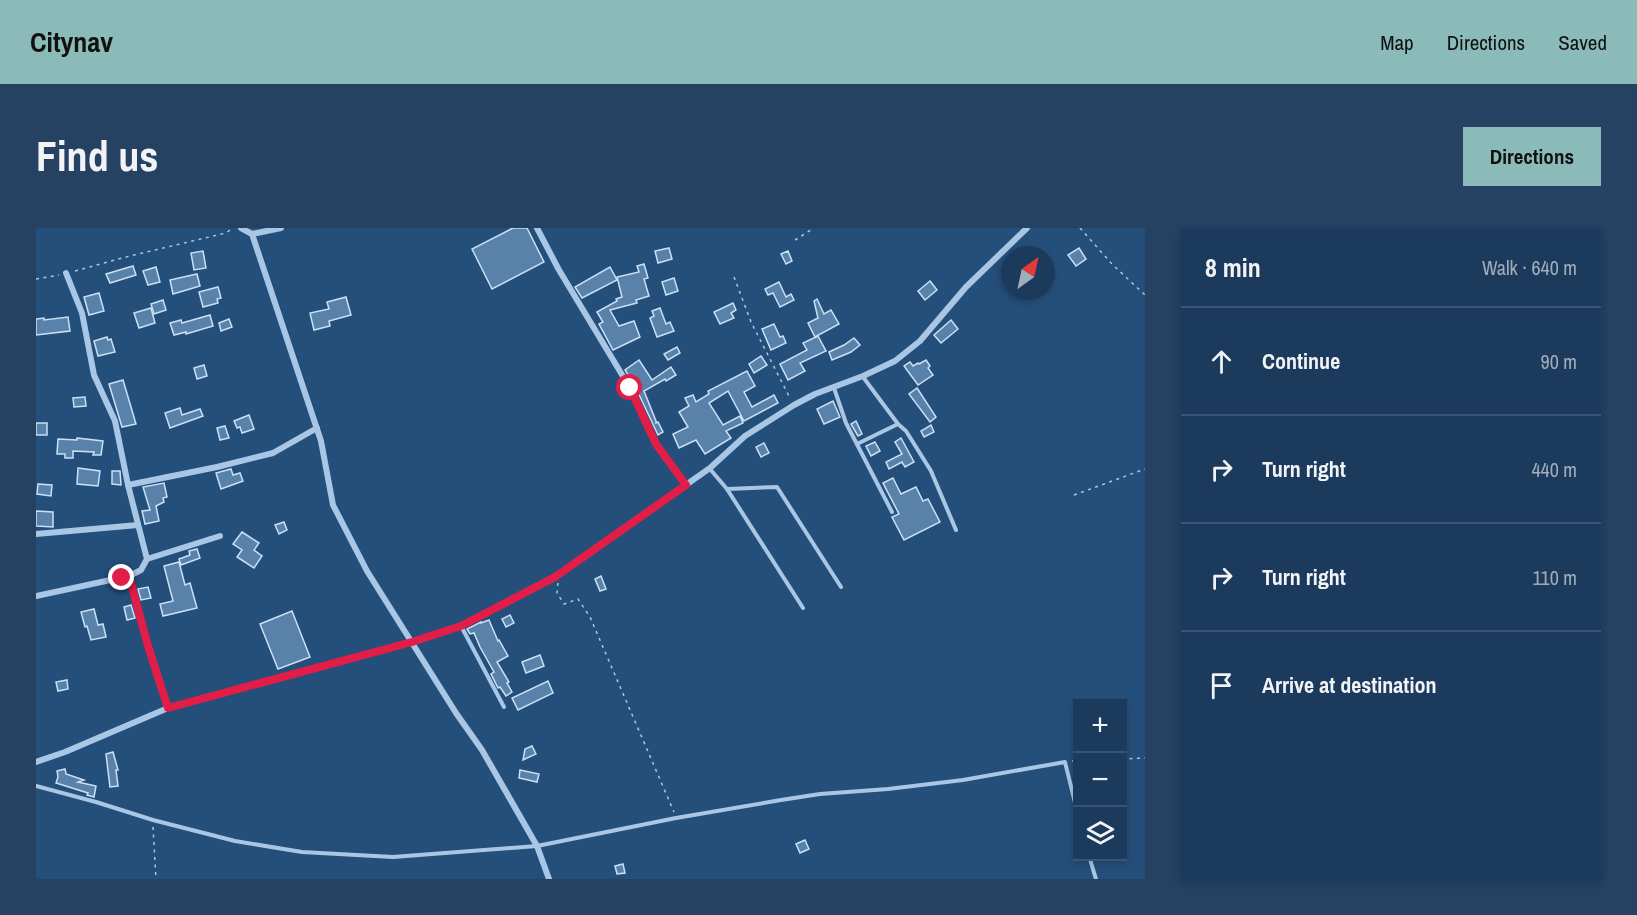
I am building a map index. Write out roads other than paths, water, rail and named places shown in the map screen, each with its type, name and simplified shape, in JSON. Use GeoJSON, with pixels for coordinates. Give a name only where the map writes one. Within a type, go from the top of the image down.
{"type":"FeatureCollection","features":[{"type":"Feature","properties":{"kind":"street"},"geometry":{"type":"LineString","coordinates":[[241,228],[252,234],[281,228]]}},
{"type":"Feature","properties":{"kind":"street"},"geometry":{"type":"LineString","coordinates":[[537,228],[559,270],[630,388],[656,444],[686,485]]}},
{"type":"Feature","properties":{"kind":"street"},"geometry":{"type":"LineString","coordinates":[[36,762],[168,708],[412,642],[461,626],[555,577],[710,468],[745,436],[794,405],[895,361],[920,341],[966,287],[1027,228]]}},
{"type":"Feature","properties":{"kind":"street"},"geometry":{"type":"LineString","coordinates":[[252,234],[321,441],[333,505],[368,572],[456,713],[482,750],[537,846],[549,879]]}},
{"type":"Feature","properties":{"kind":"street"},"geometry":{"type":"LineString","coordinates":[[36,596],[129,576],[141,570],[147,559],[115,421],[94,375],[82,313],[66,273]]}},
{"type":"Feature","properties":{"kind":"street"},"geometry":{"type":"LineString","coordinates":[[128,485],[273,453],[317,428]]}},
{"type":"Feature","properties":{"kind":"street"},"geometry":{"type":"LineString","coordinates":[[36,534],[138,525]]}},
{"type":"Feature","properties":{"kind":"street"},"geometry":{"type":"LineString","coordinates":[[147,559],[220,536]]}},
{"type":"Feature","properties":{"kind":"street"},"geometry":{"type":"LineString","coordinates":[[129,576],[168,708]]}},
{"type":"Feature","properties":{"kind":"lane"},"geometry":{"type":"LineString","coordinates":[[863,376],[898,424],[906,431],[931,471],[956,530]]}},
{"type":"Feature","properties":{"kind":"lane"},"geometry":{"type":"LineString","coordinates":[[834,388],[846,423],[892,512]]}},
{"type":"Feature","properties":{"kind":"lane"},"geometry":{"type":"LineString","coordinates":[[857,444],[898,424]]}},
{"type":"Feature","properties":{"kind":"lane"},"geometry":{"type":"LineString","coordinates":[[710,468],[727,489],[803,608]]}},
{"type":"Feature","properties":{"kind":"lane"},"geometry":{"type":"LineString","coordinates":[[727,489],[777,487],[841,587]]}},
{"type":"Feature","properties":{"kind":"lane"},"geometry":{"type":"LineString","coordinates":[[461,626],[504,707]]}},
{"type":"Feature","properties":{"kind":"lane"},"geometry":{"type":"LineString","coordinates":[[36,786],[235,841],[302,852],[393,857],[537,846],[676,818],[820,794],[963,780],[1065,762],[1075,807]]}},
{"type":"Feature","properties":{"kind":"lane"},"geometry":{"type":"LineString","coordinates":[[1091,861],[1096,879]]}}]}
